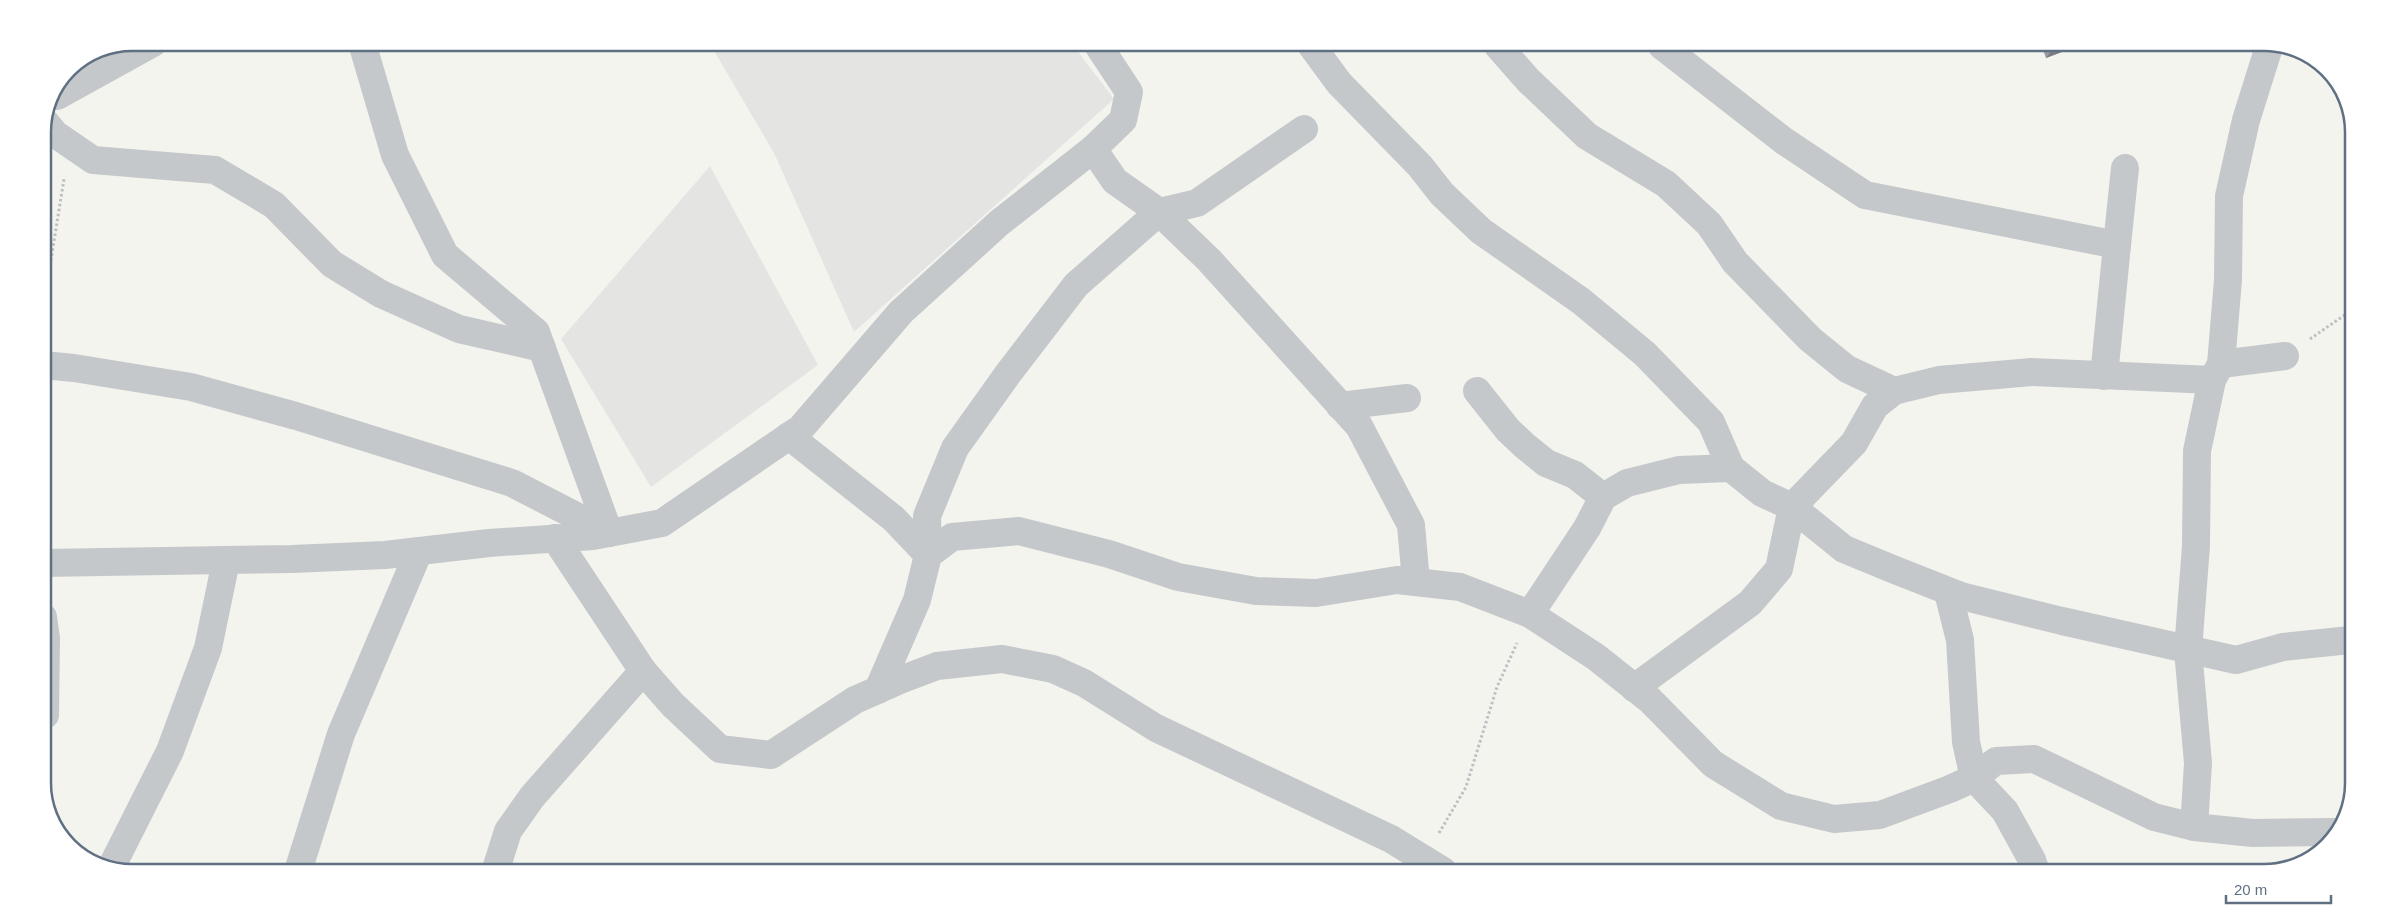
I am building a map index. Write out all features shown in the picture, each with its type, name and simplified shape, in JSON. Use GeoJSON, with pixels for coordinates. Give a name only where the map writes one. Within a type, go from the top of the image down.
{"type":"FeatureCollection","features":[{"type":"Feature","properties":{"kind":"street"},"geometry":{"type":"LineString","coordinates":[[61,94],[137,51]]}},
{"type":"Feature","properties":{"kind":"street"},"geometry":{"type":"LineString","coordinates":[[364,51],[395,155],[445,255],[536,332],[609,533]]}},
{"type":"Feature","properties":{"kind":"street"},"geometry":{"type":"LineString","coordinates":[[51,563],[226,561],[338,557],[609,533],[662,523],[801,428],[901,312],[998,224],[1093,149],[1123,120],[1129,92],[1102,51]]}},
{"type":"Feature","properties":{"kind":"street"},"geometry":{"type":"LineString","coordinates":[[1315,51],[1339,83],[1420,166],[1442,194],[1481,231],[1582,300],[1645,354],[1711,422],[1731,468],[1762,492],[1792,507],[1844,548],[1948,592],[2062,621],[2236,660],[2284,647],[2345,641]]}},
{"type":"Feature","properties":{"kind":"street"},"geometry":{"type":"LineString","coordinates":[[1502,51],[1528,80],[1587,136],[1666,184],[1709,224],[1735,262],[1810,339],[1847,369],[1894,391]]}},
{"type":"Feature","properties":{"kind":"street"},"geometry":{"type":"LineString","coordinates":[[1668,51],[1784,141],[1865,195],[2117,244]]}},
{"type":"Feature","properties":{"kind":"street"},"geometry":{"type":"LineString","coordinates":[[2194,827],[2198,763],[2188,650],[2196,546],[2197,450],[2217,372],[2228,280],[2229,196],[2246,120],[2268,51]]}},
{"type":"Feature","properties":{"kind":"street"},"geometry":{"type":"LineString","coordinates":[[878,690],[917,600],[928,555],[927,516],[955,448],[1006,375],[1076,285],[1159,212],[1196,203],[1304,129]]}},
{"type":"Feature","properties":{"kind":"street"},"geometry":{"type":"LineString","coordinates":[[51,130],[93,160],[215,170],[274,205],[332,264],[381,294],[459,329],[542,348]]}},
{"type":"Feature","properties":{"kind":"street"},"geometry":{"type":"LineString","coordinates":[[1093,149],[1115,181],[1159,212],[1209,260],[1359,426],[1411,525],[1416,582]]}},
{"type":"Feature","properties":{"kind":"street"},"geometry":{"type":"LineString","coordinates":[[2104,376],[2125,168]]}},
{"type":"Feature","properties":{"kind":"street"},"geometry":{"type":"LineString","coordinates":[[1634,688],[1750,604],[1779,569],[1792,507],[1854,443],[1874,406],[1894,391],[1939,380],[2032,372],[2104,376],[2217,372],[2285,356]]}},
{"type":"Feature","properties":{"kind":"street"},"geometry":{"type":"LineString","coordinates":[[51,366],[191,387],[296,416],[512,483],[609,533]]}},
{"type":"Feature","properties":{"kind":"street"},"geometry":{"type":"LineString","coordinates":[[1477,391],[1508,430],[1525,446],[1546,463],[1575,475],[1603,497]]}},
{"type":"Feature","properties":{"kind":"street"},"geometry":{"type":"LineString","coordinates":[[1340,406],[1407,398]]}},
{"type":"Feature","properties":{"kind":"street"},"geometry":{"type":"LineString","coordinates":[[789,436],[894,519],[928,555]]}},
{"type":"Feature","properties":{"kind":"street"},"geometry":{"type":"LineString","coordinates":[[1530,614],[1587,528],[1603,497],[1627,483],[1679,470],[1731,468]]}},
{"type":"Feature","properties":{"kind":"street"},"geometry":{"type":"LineString","coordinates":[[928,555],[952,536],[1019,531],[1109,554],[1178,577],[1256,591],[1316,593],[1397,580],[1460,587],[1530,614],[1596,657],[1650,700],[1713,764],[1781,806],[1834,819],[1880,815],[1974,778],[1996,761],[2034,759],[2154,817],[2194,827],[2253,834],[2328,832]]}},
{"type":"Feature","properties":{"kind":"street"},"geometry":{"type":"LineString","coordinates":[[555,538],[643,671],[673,705],[720,749],[771,755],[855,700],[878,690],[937,666],[1002,659],[1052,669],[1084,682],[1156,728],[1391,839],[1432,864]]}},
{"type":"Feature","properties":{"kind":"street"},"geometry":{"type":"LineString","coordinates":[[300,864],[340,734],[419,551]]}},
{"type":"Feature","properties":{"kind":"street"},"geometry":{"type":"LineString","coordinates":[[114,861],[173,741],[208,648],[226,561]]}},
{"type":"Feature","properties":{"kind":"street"},"geometry":{"type":"LineString","coordinates":[[1948,592],[1960,640],[1966,742],[1974,778],[2005,812],[2033,864]]}},
{"type":"Feature","properties":{"kind":"street"},"geometry":{"type":"LineString","coordinates":[[497,864],[508,830],[532,797],[643,671]]}},
{"type":"Feature","properties":{"kind":"path"},"geometry":{"type":"LineString","coordinates":[[51,260],[64,178],[74,147]]}},
{"type":"Feature","properties":{"kind":"path"},"geometry":{"type":"LineString","coordinates":[[2285,356],[2345,315]]}},
{"type":"Feature","properties":{"kind":"path"},"geometry":{"type":"LineString","coordinates":[[1434,864],[1466,787],[1497,687],[1530,614]]}},
{"type":"Feature","properties":{"kind":"shaded area"},"geometry":{"type":"Polygon","coordinates":[[[714,51],[1078,51],[1114,99],[854,332],[774,153],[714,51]]]}},
{"type":"Feature","properties":{"kind":"shaded area"},"geometry":{"type":"Polygon","coordinates":[[[710,166],[818,365],[651,487],[561,339],[710,166]]]}}]}
